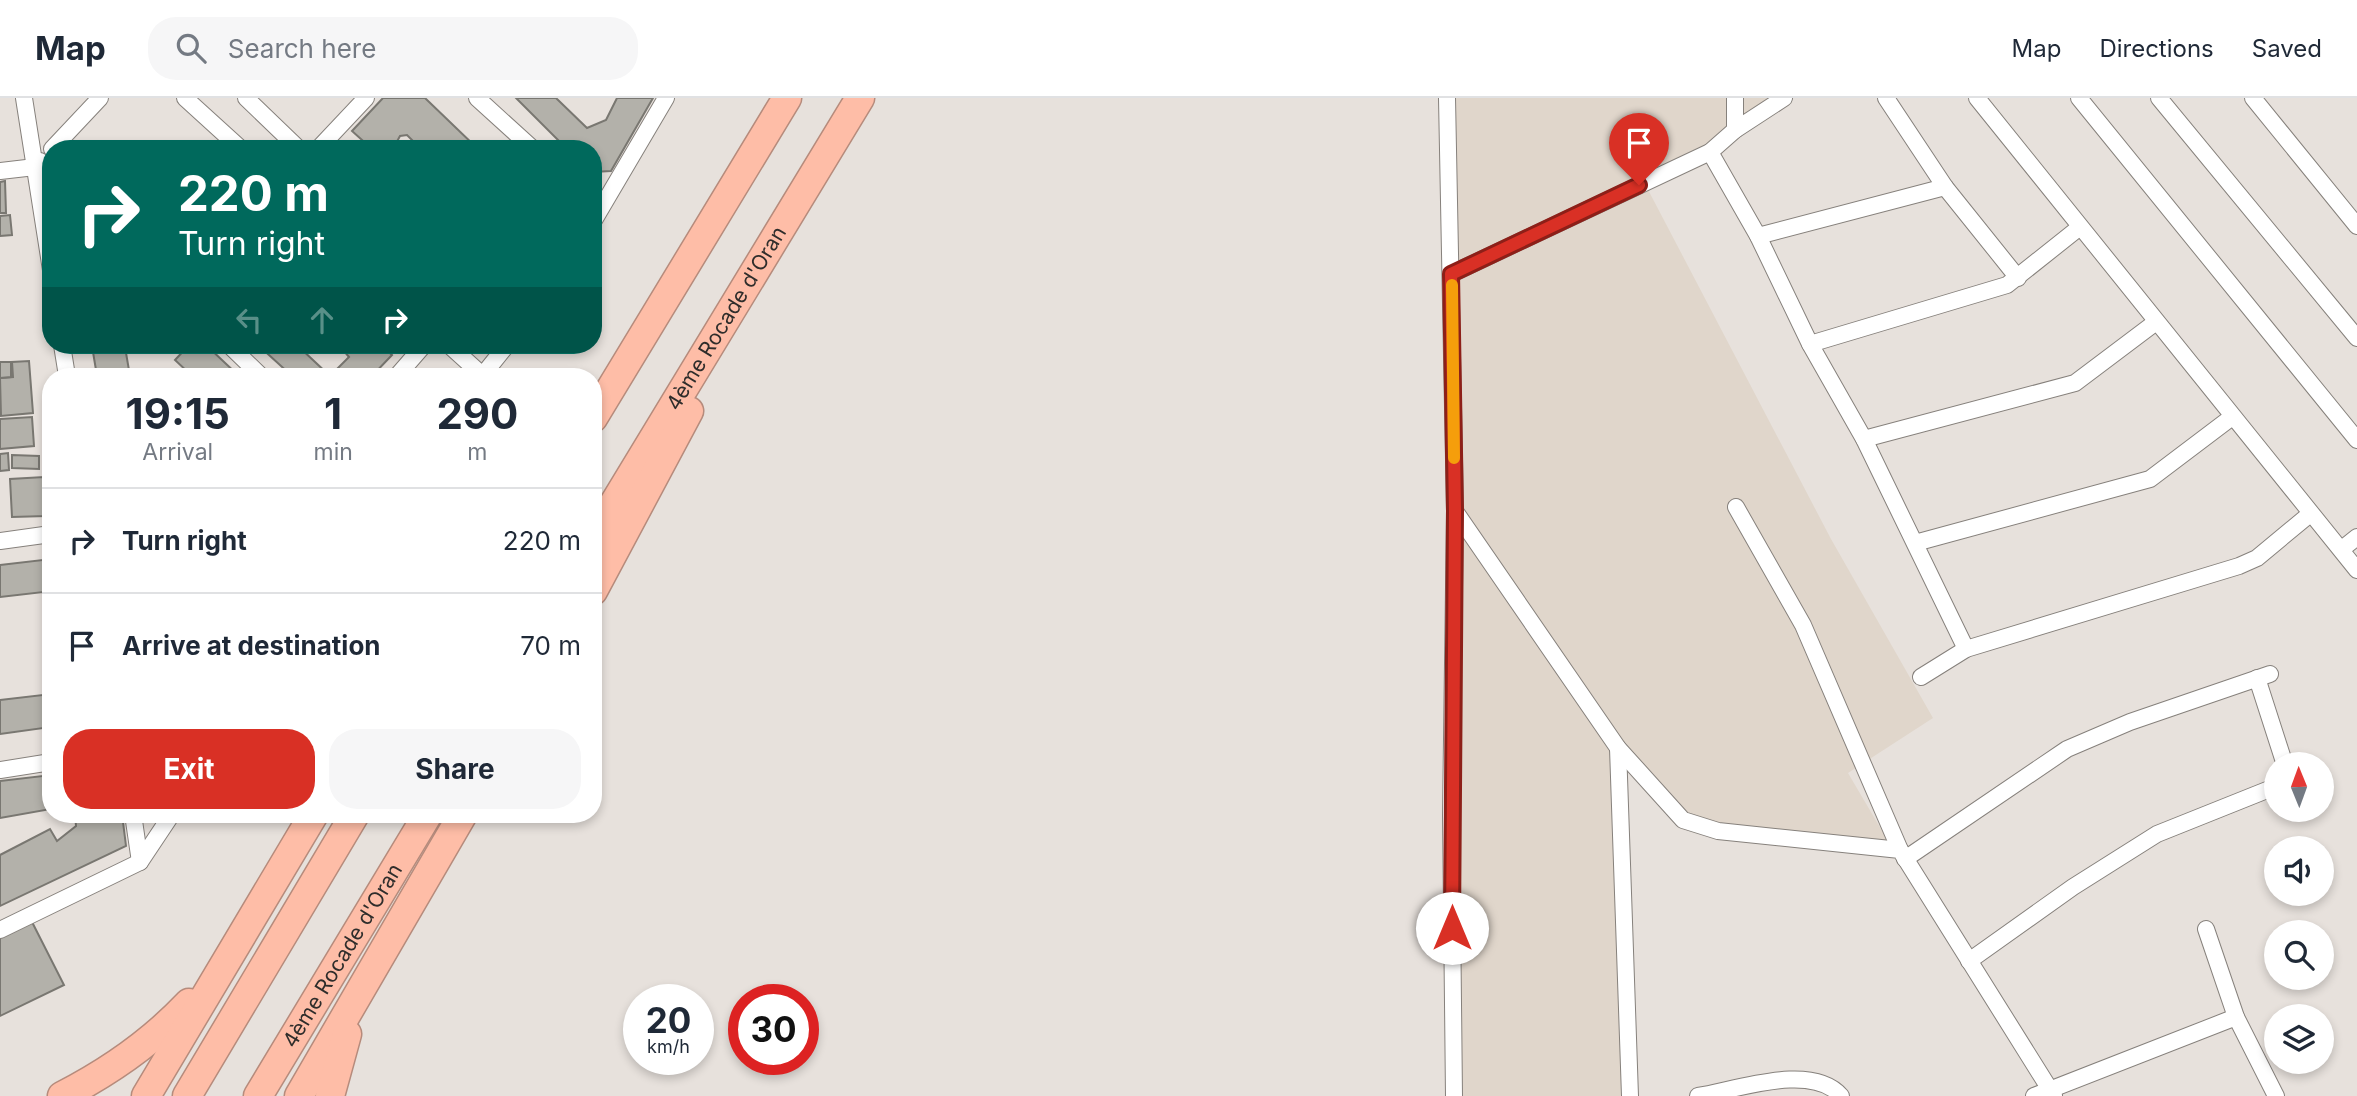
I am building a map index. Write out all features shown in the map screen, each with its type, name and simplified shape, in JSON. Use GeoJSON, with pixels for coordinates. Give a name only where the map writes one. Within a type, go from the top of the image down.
{"type":"FeatureCollection","features":[{"type":"Feature","properties":{"kind":"highway"},"geometry":{"type":"LineString","coordinates":[[602,403],[787,98]]}},
{"type":"Feature","properties":{"kind":"highway","name":"4ème Rocade d'Oran"},"geometry":{"type":"LineString","coordinates":[[602,523],[860,98]]}},
{"type":"Feature","properties":{"kind":"highway"},"geometry":{"type":"LineString","coordinates":[[602,574],[697,397],[751,274]]}},
{"type":"Feature","properties":{"kind":"highway"},"geometry":{"type":"LineString","coordinates":[[602,390],[632,352]]}},
{"type":"Feature","properties":{"kind":"highway"},"geometry":{"type":"LineString","coordinates":[[146,1096],[309,823]]}},
{"type":"Feature","properties":{"kind":"highway"},"geometry":{"type":"LineString","coordinates":[[187,1096],[350,823]]}},
{"type":"Feature","properties":{"kind":"highway","name":"4ème Rocade d'Oran"},"geometry":{"type":"LineString","coordinates":[[258,1096],[423,823]]}},
{"type":"Feature","properties":{"kind":"highway"},"geometry":{"type":"LineString","coordinates":[[299,1096],[458,823]]}},
{"type":"Feature","properties":{"kind":"highway"},"geometry":{"type":"LineString","coordinates":[[62,1096],[131,1055],[164,1029],[220,970]]}},
{"type":"Feature","properties":{"kind":"highway"},"geometry":{"type":"LineString","coordinates":[[330,1096],[360,991]]}},
{"type":"Feature","properties":{"kind":"street"},"geometry":{"type":"LineString","coordinates":[[24,98],[42,212]]}},
{"type":"Feature","properties":{"kind":"street"},"geometry":{"type":"LineString","coordinates":[[60,140],[100,98]]}},
{"type":"Feature","properties":{"kind":"street"},"geometry":{"type":"LineString","coordinates":[[185,98],[231,140]]}},
{"type":"Feature","properties":{"kind":"street"},"geometry":{"type":"LineString","coordinates":[[246,98],[290,140]]}},
{"type":"Feature","properties":{"kind":"street"},"geometry":{"type":"LineString","coordinates":[[326,140],[366,98]]}},
{"type":"Feature","properties":{"kind":"street"},"geometry":{"type":"LineString","coordinates":[[477,98],[523,140]]}},
{"type":"Feature","properties":{"kind":"street"},"geometry":{"type":"LineString","coordinates":[[602,203],[666,98]]}},
{"type":"Feature","properties":{"kind":"street"},"geometry":{"type":"LineString","coordinates":[[1447,98],[1455,511],[1451,816],[1454,1096]]}},
{"type":"Feature","properties":{"kind":"street"},"geometry":{"type":"LineString","coordinates":[[1735,98],[1735,130]]}},
{"type":"Feature","properties":{"kind":"street"},"geometry":{"type":"LineString","coordinates":[[1451,274],[1710,152],[1735,130],[1784,98]]}},
{"type":"Feature","properties":{"kind":"street"},"geometry":{"type":"LineString","coordinates":[[1886,98],[1945,187],[2018,278]]}},
{"type":"Feature","properties":{"kind":"street"},"geometry":{"type":"LineString","coordinates":[[1977,98],[2357,570]]}},
{"type":"Feature","properties":{"kind":"street"},"geometry":{"type":"LineString","coordinates":[[2079,98],[2357,440]]}},
{"type":"Feature","properties":{"kind":"street"},"geometry":{"type":"LineString","coordinates":[[2159,98],[2357,338]]}},
{"type":"Feature","properties":{"kind":"street"},"geometry":{"type":"LineString","coordinates":[[2253,98],[2357,226]]}},
{"type":"Feature","properties":{"kind":"street"},"geometry":{"type":"LineString","coordinates":[[1710,152],[1758,236],[1810,344],[1864,439],[1966,649]]}},
{"type":"Feature","properties":{"kind":"street"},"geometry":{"type":"LineString","coordinates":[[0,171],[35,167],[42,159]]}},
{"type":"Feature","properties":{"kind":"street"},"geometry":{"type":"LineString","coordinates":[[35,167],[42,173]]}},
{"type":"Feature","properties":{"kind":"street"},"geometry":{"type":"LineString","coordinates":[[1758,236],[1945,187]]}},
{"type":"Feature","properties":{"kind":"street"},"geometry":{"type":"LineString","coordinates":[[1810,344],[2007,285],[2080,227]]}},
{"type":"Feature","properties":{"kind":"street"},"geometry":{"type":"LineString","coordinates":[[1864,439],[2075,383],[2156,322]]}},
{"type":"Feature","properties":{"kind":"street"},"geometry":{"type":"LineString","coordinates":[[237,354],[250,368]]}},
{"type":"Feature","properties":{"kind":"street"},"geometry":{"type":"LineString","coordinates":[[404,368],[416,354]]}},
{"type":"Feature","properties":{"kind":"street"},"geometry":{"type":"LineString","coordinates":[[459,354],[473,368]]}},
{"type":"Feature","properties":{"kind":"street"},"geometry":{"type":"LineString","coordinates":[[488,368],[500,354]]}},
{"type":"Feature","properties":{"kind":"street"},"geometry":{"type":"LineString","coordinates":[[1915,542],[2150,479],[2232,418]]}},
{"type":"Feature","properties":{"kind":"street"},"geometry":{"type":"LineString","coordinates":[[1736,507],[1803,625],[1903,855],[2052,1092]]}},
{"type":"Feature","properties":{"kind":"street"},"geometry":{"type":"LineString","coordinates":[[1455,511],[1618,748],[1683,820],[1718,831],[1903,855],[2067,749],[2130,722],[2264,676],[2282,752]]}},
{"type":"Feature","properties":{"kind":"street"},"geometry":{"type":"LineString","coordinates":[[1921,677],[1966,649],[2239,566],[2257,558],[2310,514]]}},
{"type":"Feature","properties":{"kind":"street"},"geometry":{"type":"LineString","coordinates":[[0,541],[42,535]]}},
{"type":"Feature","properties":{"kind":"street"},"geometry":{"type":"LineString","coordinates":[[2342,550],[2357,537]]}},
{"type":"Feature","properties":{"kind":"street"},"geometry":{"type":"LineString","coordinates":[[1618,748],[1630,1096]]}},
{"type":"Feature","properties":{"kind":"street"},"geometry":{"type":"LineString","coordinates":[[0,770],[42,763]]}},
{"type":"Feature","properties":{"kind":"street"},"geometry":{"type":"LineString","coordinates":[[1969,961],[2073,887],[2157,834],[2264,791]]}},
{"type":"Feature","properties":{"kind":"street"},"geometry":{"type":"LineString","coordinates":[[134,823],[140,862]]}},
{"type":"Feature","properties":{"kind":"street"},"geometry":{"type":"LineString","coordinates":[[0,930],[140,862],[166,823]]}},
{"type":"Feature","properties":{"kind":"street"},"geometry":{"type":"LineString","coordinates":[[2206,929],[2236,1017],[2276,1096]]}},
{"type":"Feature","properties":{"kind":"street"},"geometry":{"type":"LineString","coordinates":[[2034,1096],[2052,1092],[2236,1017]]}},
{"type":"Feature","properties":{"kind":"street"},"geometry":{"type":"LineString","coordinates":[[1698,1096],[1767,1081],[1801,1080],[1824,1083],[1841,1096]]}},
{"type":"Feature","properties":{"kind":"shaded area"},"geometry":{"type":"Polygon","coordinates":[[[1451,98],[1785,98],[1644,182],[1831,539],[1933,718],[1848,773],[1888,841],[1755,829],[1694,818],[1660,801],[1613,757],[1625,1096],[1461,1096],[1451,98]]]}},
{"type":"Feature","properties":{"kind":"building"},"geometry":{"type":"Polygon","coordinates":[[[383,98],[425,98],[469,140],[412,140],[407,135],[400,136],[398,140],[362,140],[352,131],[383,98]]]}},
{"type":"Feature","properties":{"kind":"building"},"geometry":{"type":"Polygon","coordinates":[[[516,98],[556,98],[587,128],[606,120],[617,98],[653,98],[611,171],[602,172],[602,140],[558,140],[516,98]]]}},
{"type":"Feature","properties":{"kind":"building"},"geometry":{"type":"Polygon","coordinates":[[[5,181],[6,213],[0,213],[0,182],[5,181]]]}},
{"type":"Feature","properties":{"kind":"building"},"geometry":{"type":"Polygon","coordinates":[[[10,215],[12,235],[0,236],[0,216],[10,215]]]}},
{"type":"Feature","properties":{"kind":"building"},"geometry":{"type":"Polygon","coordinates":[[[93,354],[126,354],[129,368],[96,368],[93,354]]]}},
{"type":"Feature","properties":{"kind":"building"},"geometry":{"type":"Polygon","coordinates":[[[181,354],[216,354],[230,368],[184,368],[175,360],[181,354]]]}},
{"type":"Feature","properties":{"kind":"building"},"geometry":{"type":"Polygon","coordinates":[[[268,354],[307,354],[321,368],[283,368],[268,354]]]}},
{"type":"Feature","properties":{"kind":"building"},"geometry":{"type":"Polygon","coordinates":[[[346,354],[392,355],[380,368],[338,368],[349,357],[346,354]]]}},
{"type":"Feature","properties":{"kind":"building"},"geometry":{"type":"Polygon","coordinates":[[[29,361],[33,413],[1,416],[0,378],[13,377],[12,362],[29,361]]]}},
{"type":"Feature","properties":{"kind":"building"},"geometry":{"type":"Polygon","coordinates":[[[0,362],[11,362],[11,377],[0,378],[0,362]]]}},
{"type":"Feature","properties":{"kind":"building"},"geometry":{"type":"Polygon","coordinates":[[[32,417],[34,446],[0,449],[0,419],[32,417]]]}},
{"type":"Feature","properties":{"kind":"building"},"geometry":{"type":"Polygon","coordinates":[[[8,453],[9,470],[0,471],[0,454],[8,453]]]}},
{"type":"Feature","properties":{"kind":"building"},"geometry":{"type":"Polygon","coordinates":[[[12,455],[39,456],[39,469],[12,468],[12,455]]]}},
{"type":"Feature","properties":{"kind":"building"},"geometry":{"type":"Polygon","coordinates":[[[42,477],[42,516],[12,517],[10,479],[42,477]]]}},
{"type":"Feature","properties":{"kind":"building"},"geometry":{"type":"Polygon","coordinates":[[[42,560],[42,592],[0,597],[0,565],[42,560]]]}},
{"type":"Feature","properties":{"kind":"building"},"geometry":{"type":"Polygon","coordinates":[[[42,695],[42,728],[0,734],[0,700],[42,695]]]}},
{"type":"Feature","properties":{"kind":"building"},"geometry":{"type":"Polygon","coordinates":[[[42,776],[42,811],[0,818],[0,781],[42,776]]]}},
{"type":"Feature","properties":{"kind":"building"},"geometry":{"type":"Polygon","coordinates":[[[76,823],[123,823],[126,846],[0,906],[0,855],[50,829],[57,841],[76,826],[76,823]]]}},
{"type":"Feature","properties":{"kind":"building"},"geometry":{"type":"Polygon","coordinates":[[[30,918],[64,985],[0,1016],[0,934],[30,918]]]}},
{"type":"Feature","properties":{"kind":"slow traffic"},"geometry":{"type":"LineString","coordinates":[[1452,285],[1454,458]]}},
{"type":"Feature","properties":{"kind":"route"},"geometry":{"type":"LineString","coordinates":[[1452,928],[1455,511],[1451,274],[1639,185]]}}]}
